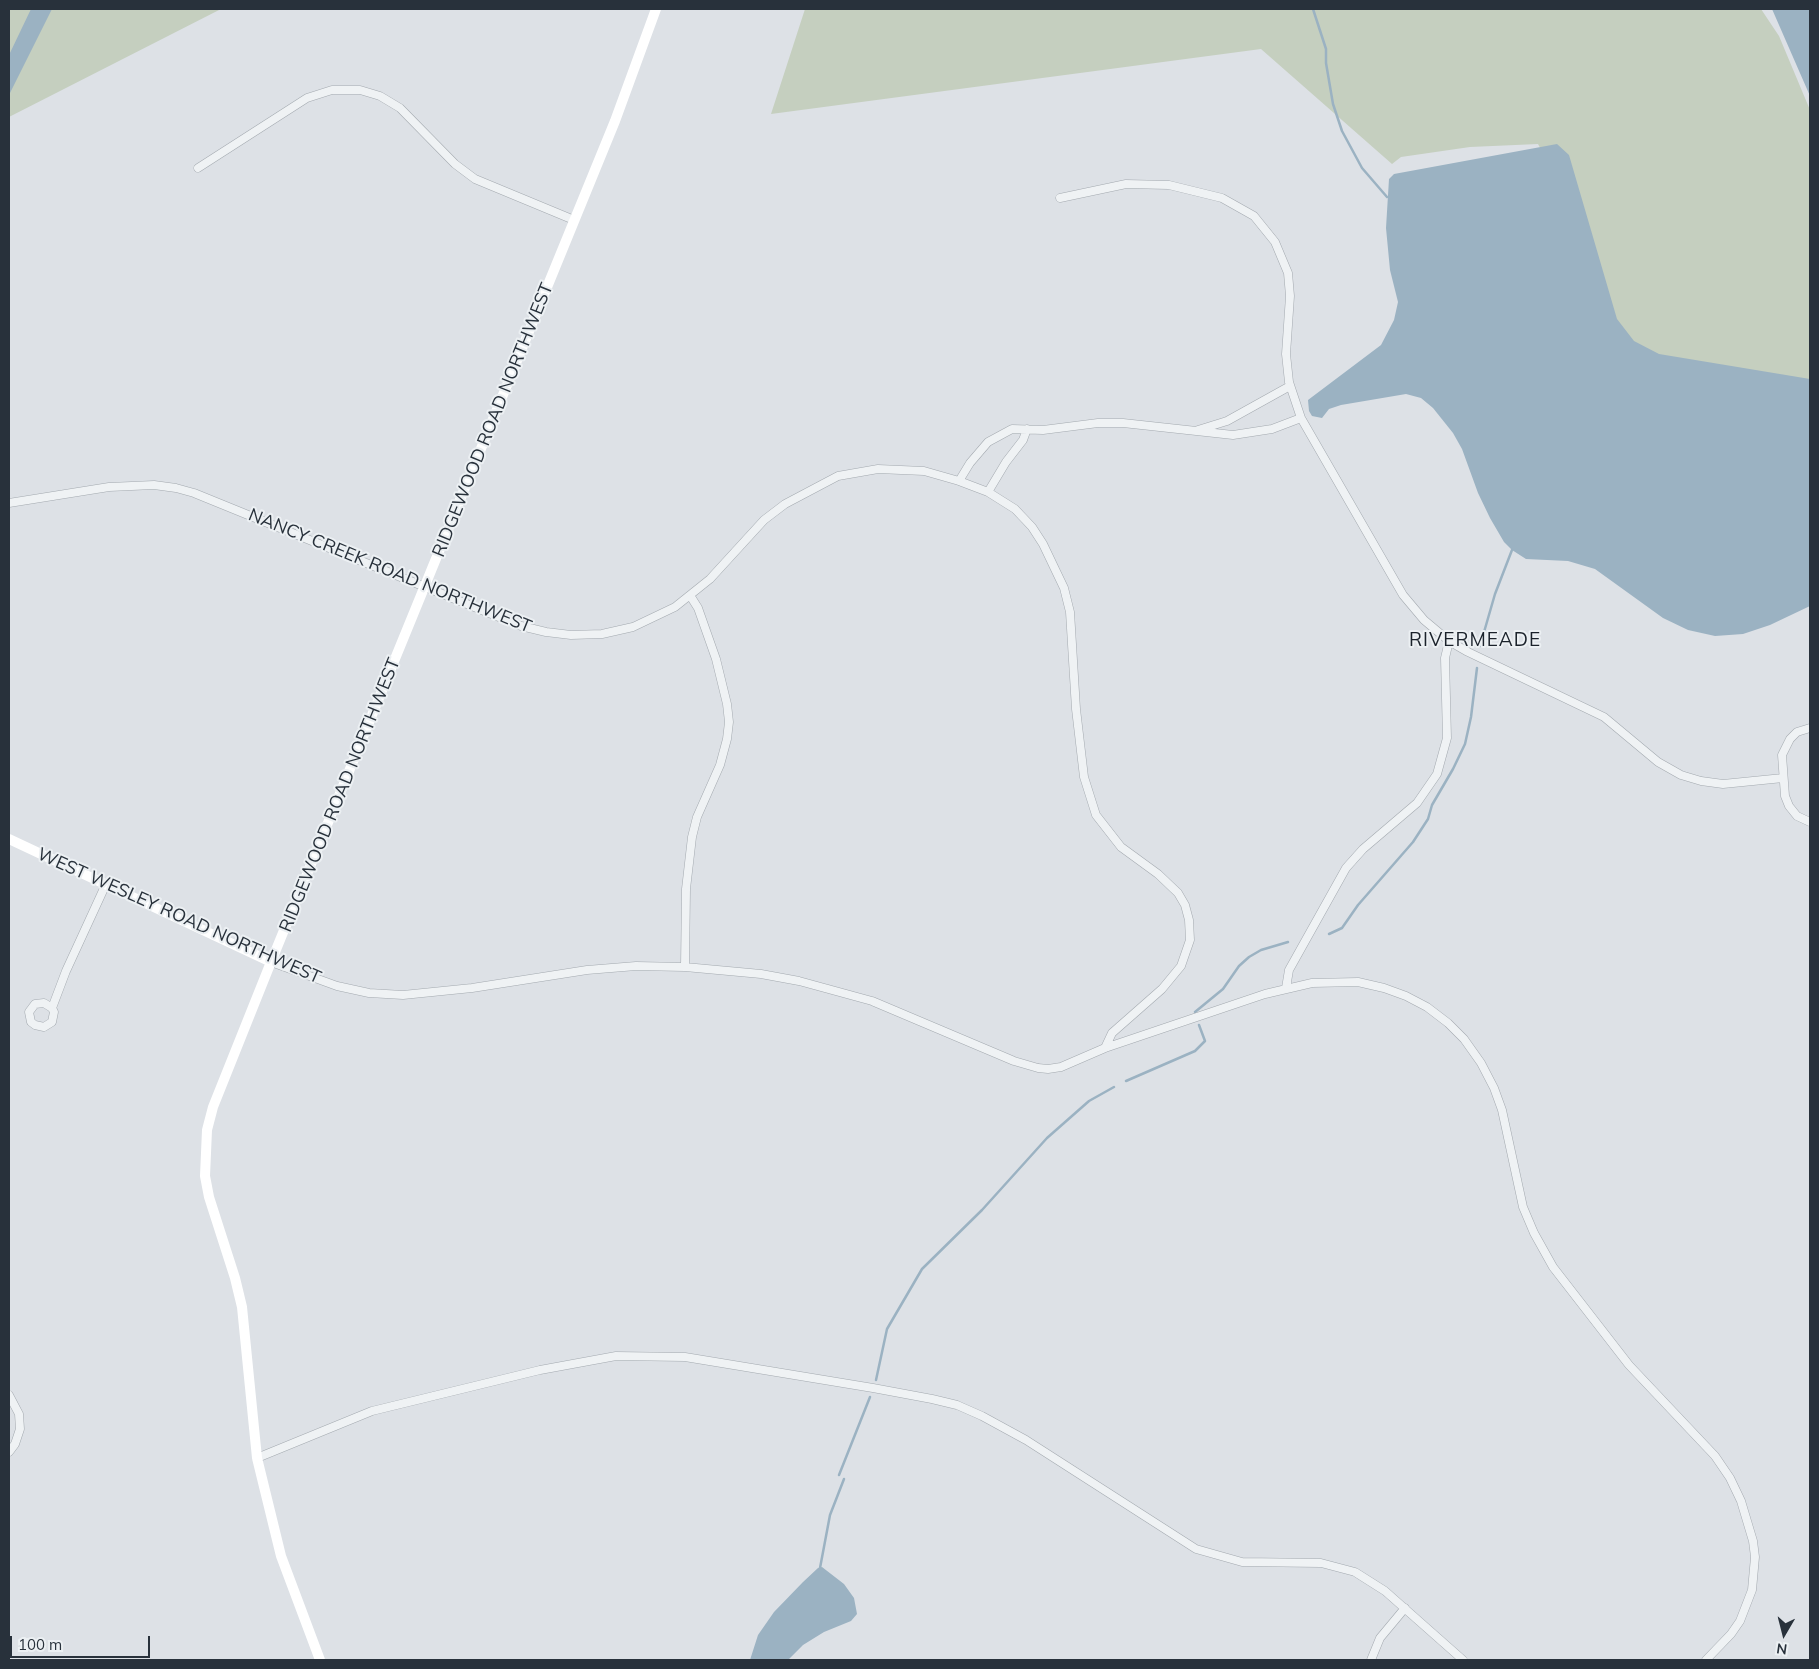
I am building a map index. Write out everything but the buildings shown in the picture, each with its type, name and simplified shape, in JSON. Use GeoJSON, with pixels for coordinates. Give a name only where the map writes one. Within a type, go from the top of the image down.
{"type":"FeatureCollection","features":[{"type":"Feature","properties":{"kind":"street","name":"RIDGEWOOD ROAD NORTHWEST"},"geometry":{"type":"LineString","coordinates":[[320,1660],[280,1556],[257,1458],[242,1307],[235,1278],[209,1197],[204,1154],[207,1130],[213,1107],[271,962],[615,121],[656,9]]}},
{"type":"Feature","properties":{"kind":"street"},"geometry":{"type":"LineString","coordinates":[[198,168],[306,98],[332,90],[360,90],[380,96],[400,108],[456,164],[475,179],[574,220]]}},
{"type":"Feature","properties":{"kind":"street"},"geometry":{"type":"LineString","coordinates":[[1060,198],[1127,184],[1169,185],[1222,198],[1254,216],[1276,242],[1288,273],[1290,296],[1286,354],[1290,386],[1301,418],[1403,595],[1424,620],[1449,641],[1604,717],[1658,762],[1681,775],[1701,781],[1723,784],[1784,778]]}},
{"type":"Feature","properties":{"kind":"street"},"geometry":{"type":"LineString","coordinates":[[1198,430],[1226,421],[1290,386]]}},
{"type":"Feature","properties":{"kind":"street"},"geometry":{"type":"LineString","coordinates":[[959,481],[970,463],[988,442],[1012,429],[1043,430],[1098,423],[1198,430],[1219,435],[1247,434],[1272,429],[1301,418]]}},
{"type":"Feature","properties":{"kind":"street"},"geometry":{"type":"LineString","coordinates":[[988,492],[1006,462],[1023,440],[1027,429]]}},
{"type":"Feature","properties":{"kind":"street","name":"NANCY CREEK ROAD NORTHWEST"},"geometry":{"type":"LineString","coordinates":[[9,503],[109,487],[154,486],[194,492],[521,626],[571,635],[602,634],[633,627],[662,615],[691,597],[764,520],[785,504],[828,480],[851,473],[896,468],[924,471],[988,492],[1015,509],[1032,527],[1043,544],[1064,588],[1070,612],[1076,709],[1084,777],[1096,815],[1121,847],[1158,874],[1178,893],[1185,905],[1189,920],[1190,940],[1181,966],[1162,989],[1112,1033],[1105,1048]]}},
{"type":"Feature","properties":{"kind":"street"},"geometry":{"type":"LineString","coordinates":[[685,967],[686,889],[692,837],[697,817],[720,764],[729,722],[727,704],[716,659],[698,608],[691,597]]}},
{"type":"Feature","properties":{"kind":"street"},"geometry":{"type":"LineString","coordinates":[[1286,988],[1290,970],[1346,868],[1363,849],[1417,803],[1437,774],[1447,738],[1445,658],[1449,641]]}},
{"type":"Feature","properties":{"kind":"street"},"geometry":{"type":"LineString","coordinates":[[1810,728],[1797,732],[1785,746],[1782,755],[1789,806],[1797,816],[1810,822]]}},
{"type":"Feature","properties":{"kind":"street","name":"WEST WESLEY ROAD NORTHWEST"},"geometry":{"type":"LineString","coordinates":[[9,838],[271,962],[337,986],[370,993],[403,995],[472,988],[586,970],[636,966],[685,967],[761,974],[843,992],[904,1013],[1014,1061],[1038,1068],[1061,1067],[1105,1048],[1286,988],[1312,983],[1350,982],[1384,988],[1406,996],[1427,1007],[1448,1023],[1464,1039],[1482,1062],[1502,1110],[1523,1207],[1553,1267],[1629,1365],[1715,1456],[1730,1478],[1741,1502],[1753,1541],[1755,1557],[1752,1590],[1740,1621],[1731,1634],[1706,1660]]}},
{"type":"Feature","properties":{"kind":"street"},"geometry":{"type":"LineString","coordinates":[[52,1008],[66,971],[106,884]]}},
{"type":"Feature","properties":{"kind":"street"},"geometry":{"type":"LineString","coordinates":[[257,1458],[372,1411],[532,1372],[616,1356],[685,1357],[909,1394],[957,1405],[1026,1440],[1196,1548],[1222,1558],[1242,1562],[1320,1563],[1337,1566],[1372,1581],[1463,1660]]}},
{"type":"Feature","properties":{"kind":"street"},"geometry":{"type":"LineString","coordinates":[[9,1395],[19,1414],[20,1429],[15,1444],[9,1452]]}},
{"type":"Feature","properties":{"kind":"street"},"geometry":{"type":"LineString","coordinates":[[1371,1660],[1380,1638],[1405,1608]]}},
{"type":"Feature","properties":{"kind":"green space"},"geometry":{"type":"Polygon","coordinates":[[[9,9],[221,9],[9,117],[9,9]]]}},
{"type":"Feature","properties":{"kind":"green space"},"geometry":{"type":"Polygon","coordinates":[[[805,9],[1761,9],[1779,36],[1810,110],[1810,410],[1664,359],[1617,335],[1593,245],[1538,144],[1470,147],[1401,157],[1392,164],[1261,49],[771,114],[805,9]]]}},
{"type":"Feature","properties":{"kind":"water"},"geometry":{"type":"Polygon","coordinates":[[[31,9],[52,9],[9,95],[9,55],[31,9]]]}},
{"type":"Feature","properties":{"kind":"water"},"geometry":{"type":"Polygon","coordinates":[[[1772,9],[1810,9],[1810,96],[1772,9]]]}},
{"type":"Feature","properties":{"kind":"water"},"geometry":{"type":"Polygon","coordinates":[[[1557,144],[1569,155],[1617,319],[1634,341],[1659,354],[1810,379],[1810,606],[1770,625],[1743,634],[1715,636],[1688,630],[1663,618],[1595,569],[1568,561],[1526,559],[1512,550],[1504,542],[1490,518],[1478,493],[1462,449],[1453,433],[1433,408],[1421,398],[1406,394],[1341,405],[1329,409],[1322,418],[1312,416],[1309,411],[1308,400],[1381,345],[1394,320],[1398,302],[1390,270],[1386,228],[1389,179],[1394,174],[1557,144]]]}},
{"type":"Feature","properties":{"kind":"water"},"geometry":{"type":"Polygon","coordinates":[[[822,1567],[844,1584],[854,1598],[857,1614],[851,1621],[824,1632],[803,1645],[788,1660],[750,1660],[758,1635],[774,1612],[803,1582],[818,1568],[822,1567]]]}},
{"type":"Feature","properties":{"kind":"waterway"},"geometry":{"type":"LineString","coordinates":[[1313,9],[1326,49],[1326,63],[1333,104],[1342,131],[1362,168],[1387,197]]}},
{"type":"Feature","properties":{"kind":"waterway"},"geometry":{"type":"LineString","coordinates":[[1480,646],[1495,594],[1512,550]]}},
{"type":"Feature","properties":{"kind":"waterway"},"geometry":{"type":"LineString","coordinates":[[1329,934],[1342,928],[1358,905],[1413,842],[1428,819],[1432,805],[1465,744],[1471,717],[1477,668]]}},
{"type":"Feature","properties":{"kind":"waterway"},"geometry":{"type":"LineString","coordinates":[[1195,1012],[1223,989],[1239,966],[1249,957],[1261,950],[1288,942]]}},
{"type":"Feature","properties":{"kind":"waterway"},"geometry":{"type":"LineString","coordinates":[[1126,1081],[1195,1051],[1205,1041],[1199,1025]]}},
{"type":"Feature","properties":{"kind":"waterway"},"geometry":{"type":"LineString","coordinates":[[876,1380],[887,1329],[922,1269],[982,1210],[1047,1138],[1089,1101],[1114,1087]]}},
{"type":"Feature","properties":{"kind":"waterway"},"geometry":{"type":"LineString","coordinates":[[839,1475],[870,1397]]}},
{"type":"Feature","properties":{"kind":"waterway"},"geometry":{"type":"LineString","coordinates":[[820,1568],[830,1515],[844,1479]]}},
{"type":"Feature","properties":{"kind":"district","name":"RIVERMEADE"},"geometry":{"type":"Point","coordinates":[1475,640]}}]}
